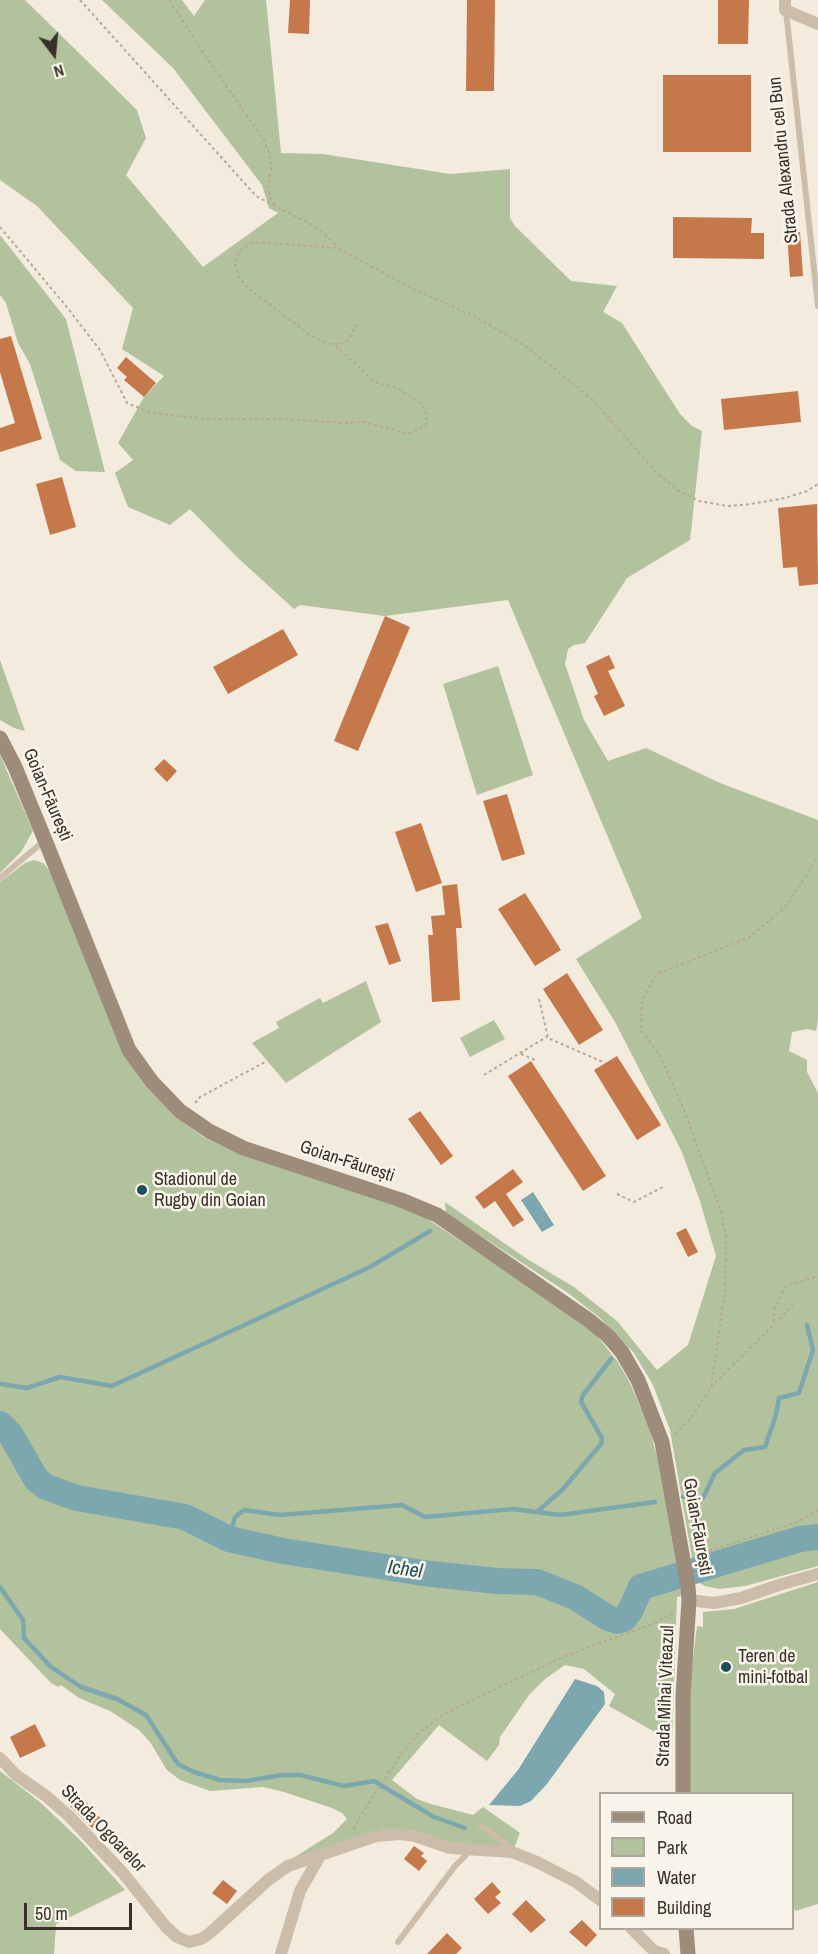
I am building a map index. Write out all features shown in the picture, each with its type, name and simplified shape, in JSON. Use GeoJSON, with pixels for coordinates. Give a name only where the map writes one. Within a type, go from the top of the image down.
{"type":"FeatureCollection","features":[{"type":"Feature","properties":{"kind":"street","name":"Strada Alexandru cel Bun"},"geometry":{"type":"LineString","coordinates":[[785,5],[818,24]]}},
{"type":"Feature","properties":{"kind":"street","name":"Goian-Făurești"},"geometry":{"type":"LineString","coordinates":[[0,738],[15,767],[129,1050],[152,1082],[180,1111],[209,1131],[243,1148],[401,1200],[437,1215],[590,1321],[622,1352],[638,1380],[662,1442],[689,1594]]}},
{"type":"Feature","properties":{"kind":"street"},"geometry":{"type":"LineString","coordinates":[[689,1594],[714,1603],[741,1598],[818,1574]]}},
{"type":"Feature","properties":{"kind":"street","name":"Strada Mihai Viteazul"},"geometry":{"type":"LineString","coordinates":[[683,1792],[683,1696],[689,1594]]}},
{"type":"Feature","properties":{"kind":"street","name":"Strada Ogoarelor"},"geometry":{"type":"LineString","coordinates":[[0,1758],[16,1775],[69,1816],[123,1873],[166,1928],[177,1937],[189,1942],[201,1939],[210,1933],[268,1880],[288,1866],[376,1836],[399,1834],[415,1836],[450,1848],[512,1852]]}},
{"type":"Feature","properties":{"kind":"street"},"geometry":{"type":"LineString","coordinates":[[512,1852],[576,1882],[599,1899]]}},
{"type":"Feature","properties":{"kind":"street"},"geometry":{"type":"LineString","coordinates":[[280,1954],[300,1891],[321,1854]]}},
{"type":"Feature","properties":{"kind":"street"},"geometry":{"type":"LineString","coordinates":[[632,1930],[654,1951],[664,1954]]}},
{"type":"Feature","properties":{"kind":"street"},"geometry":{"type":"LineString","coordinates":[[686,1930],[688,1954]]}},
{"type":"Feature","properties":{"kind":"lane","name":"Strada Alexandru cel Bun"},"geometry":{"type":"LineString","coordinates":[[785,5],[818,306]]}},
{"type":"Feature","properties":{"kind":"lane"},"geometry":{"type":"LineString","coordinates":[[0,878],[45,840]]}},
{"type":"Feature","properties":{"kind":"lane"},"geometry":{"type":"LineString","coordinates":[[482,1826],[504,1842],[512,1852]]}},
{"type":"Feature","properties":{"kind":"lane"},"geometry":{"type":"LineString","coordinates":[[398,1942],[455,1866],[472,1850]]}},
{"type":"Feature","properties":{"kind":"path"},"geometry":{"type":"LineString","coordinates":[[80,0],[256,196],[318,228],[338,248],[407,286],[472,315],[519,342],[593,400],[657,473],[679,491],[699,501],[727,506],[785,498],[807,491],[818,484]]}},
{"type":"Feature","properties":{"kind":"path"},"geometry":{"type":"LineString","coordinates":[[170,0],[206,57],[264,140],[270,156],[271,169],[268,186],[270,198],[276,206]]}},
{"type":"Feature","properties":{"kind":"path"},"geometry":{"type":"LineString","coordinates":[[0,227],[100,350],[127,403],[152,413],[206,419],[364,422],[408,434],[426,425],[427,415],[421,403],[397,387],[375,382],[334,344]]}},
{"type":"Feature","properties":{"kind":"path"},"geometry":{"type":"LineString","coordinates":[[338,248],[253,242],[239,251],[236,262],[239,277],[248,288],[311,336],[330,344],[341,344],[349,339],[357,324]]}},
{"type":"Feature","properties":{"kind":"path"},"geometry":{"type":"LineString","coordinates":[[711,1387],[725,1291],[726,1235],[721,1212],[683,1107],[660,1056],[641,1030],[642,1000],[657,974],[750,937],[786,906],[818,857]]}},
{"type":"Feature","properties":{"kind":"path"},"geometry":{"type":"LineString","coordinates":[[539,999],[548,1038],[605,1063]]}},
{"type":"Feature","properties":{"kind":"path"},"geometry":{"type":"LineString","coordinates":[[483,1075],[548,1036]]}},
{"type":"Feature","properties":{"kind":"path"},"geometry":{"type":"LineString","coordinates":[[520,1053],[535,1060]]}},
{"type":"Feature","properties":{"kind":"path"},"geometry":{"type":"LineString","coordinates":[[193,1108],[200,1097],[267,1060]]}},
{"type":"Feature","properties":{"kind":"path"},"geometry":{"type":"LineString","coordinates":[[617,1194],[634,1202],[663,1187]]}},
{"type":"Feature","properties":{"kind":"path"},"geometry":{"type":"LineString","coordinates":[[773,1323],[775,1308],[786,1286],[818,1276]]}},
{"type":"Feature","properties":{"kind":"path"},"geometry":{"type":"LineString","coordinates":[[662,1442],[680,1431],[692,1418],[711,1387],[793,1305]]}},
{"type":"Feature","properties":{"kind":"path"},"geometry":{"type":"LineString","coordinates":[[684,1560],[797,1522],[818,1510]]}},
{"type":"Feature","properties":{"kind":"path"},"geometry":{"type":"LineString","coordinates":[[352,1843],[358,1820],[382,1781],[421,1731],[446,1713],[565,1656],[655,1623],[689,1594]]}},
{"type":"Feature","properties":{"kind":"green space"},"geometry":{"type":"Polygon","coordinates":[[[0,0],[25,0],[137,110],[146,138],[126,175],[203,267],[278,213],[269,208],[262,185],[173,68],[102,0],[182,0],[194,16],[205,0],[266,0],[281,153],[323,154],[450,174],[510,169],[510,218],[515,226],[571,281],[617,286],[603,312],[622,323],[680,414],[692,426],[702,431],[690,540],[627,578],[585,643],[568,649],[565,664],[584,720],[608,761],[646,748],[720,783],[818,820],[818,1018],[816,1031],[807,1029],[792,1032],[789,1051],[807,1060],[807,1072],[818,1093],[818,1566],[745,1586],[719,1589],[696,1581],[670,1430],[653,1385],[634,1353],[600,1318],[568,1293],[446,1213],[445,1202],[527,1259],[574,1287],[617,1321],[657,1370],[688,1345],[716,1256],[699,1198],[681,1150],[615,1022],[576,959],[642,918],[508,600],[385,616],[300,605],[294,609],[239,559],[190,509],[170,525],[128,507],[115,473],[133,460],[118,443],[144,397],[164,376],[122,349],[133,308],[37,206],[0,180],[0,0]]]}},
{"type":"Feature","properties":{"kind":"green space"},"geometry":{"type":"Polygon","coordinates":[[[0,235],[66,319],[105,472],[76,471],[60,460],[30,364],[18,343],[6,303],[0,295],[0,235]]]}},
{"type":"Feature","properties":{"kind":"green space"},"geometry":{"type":"Polygon","coordinates":[[[0,660],[25,731],[0,720],[0,660]]]}},
{"type":"Feature","properties":{"kind":"green space"},"geometry":{"type":"Polygon","coordinates":[[[498,666],[533,775],[477,795],[443,684],[498,666]]]}},
{"type":"Feature","properties":{"kind":"green space"},"geometry":{"type":"Polygon","coordinates":[[[0,755],[33,831],[21,852],[0,873],[0,755]]]}},
{"type":"Feature","properties":{"kind":"green space"},"geometry":{"type":"Polygon","coordinates":[[[34,860],[43,863],[49,870],[123,1051],[145,1086],[176,1117],[203,1137],[241,1155],[423,1216],[579,1320],[597,1336],[618,1362],[630,1383],[650,1431],[657,1456],[682,1596],[677,1597],[672,1740],[609,1706],[615,1694],[584,1669],[565,1665],[545,1679],[529,1695],[500,1737],[499,1745],[487,1761],[439,1725],[392,1780],[417,1799],[431,1804],[473,1815],[483,1807],[520,1833],[514,1848],[457,1844],[409,1830],[384,1829],[290,1860],[333,1833],[347,1819],[342,1813],[332,1808],[263,1787],[210,1791],[180,1780],[167,1770],[150,1742],[139,1730],[110,1711],[79,1698],[61,1685],[58,1687],[51,1683],[0,1629],[0,882],[25,863],[34,860]]]}},
{"type":"Feature","properties":{"kind":"green space"},"geometry":{"type":"Polygon","coordinates":[[[366,981],[381,1022],[286,1083],[252,1043],[279,1028],[276,1022],[320,998],[323,1003],[366,981]]]}},
{"type":"Feature","properties":{"kind":"green space"},"geometry":{"type":"Polygon","coordinates":[[[494,1020],[505,1039],[470,1057],[460,1038],[494,1020]]]}},
{"type":"Feature","properties":{"kind":"green space"},"geometry":{"type":"Polygon","coordinates":[[[818,1582],[818,1904],[795,1911],[794,1792],[690,1792],[688,1698],[697,1626],[703,1627],[703,1612],[734,1609],[818,1582]]]}},
{"type":"Feature","properties":{"kind":"green space"},"geometry":{"type":"Polygon","coordinates":[[[0,1771],[41,1803],[81,1841],[125,1890],[56,1924],[54,1954],[0,1954],[0,1771]]]}},
{"type":"Feature","properties":{"kind":"water"},"geometry":{"type":"Polygon","coordinates":[[[533,1192],[554,1225],[542,1232],[521,1200],[533,1192]]]}},
{"type":"Feature","properties":{"kind":"water"},"geometry":{"type":"Polygon","coordinates":[[[575,1679],[597,1686],[604,1692],[605,1704],[547,1784],[531,1801],[520,1806],[489,1805],[518,1770],[575,1679]]]}},
{"type":"Feature","properties":{"kind":"building"},"geometry":{"type":"Polygon","coordinates":[[[290,0],[310,0],[309,34],[288,33],[290,0]]]}},
{"type":"Feature","properties":{"kind":"building"},"geometry":{"type":"Polygon","coordinates":[[[467,0],[495,0],[494,91],[466,91],[467,0]]]}},
{"type":"Feature","properties":{"kind":"building"},"geometry":{"type":"Polygon","coordinates":[[[718,0],[749,0],[748,44],[718,44],[718,0]]]}},
{"type":"Feature","properties":{"kind":"building"},"geometry":{"type":"Polygon","coordinates":[[[663,75],[751,75],[751,152],[663,152],[663,75]]]}},
{"type":"Feature","properties":{"kind":"building"},"geometry":{"type":"Polygon","coordinates":[[[673,217],[752,218],[751,233],[764,233],[764,259],[673,258],[673,217]]]}},
{"type":"Feature","properties":{"kind":"building"},"geometry":{"type":"Polygon","coordinates":[[[800,232],[803,276],[790,277],[787,233],[800,232]]]}},
{"type":"Feature","properties":{"kind":"building"},"geometry":{"type":"Polygon","coordinates":[[[11,336],[42,439],[0,452],[0,428],[15,423],[0,372],[0,339],[11,336]]]}},
{"type":"Feature","properties":{"kind":"building"},"geometry":{"type":"Polygon","coordinates":[[[126,357],[156,383],[144,397],[124,380],[127,377],[117,368],[126,357]]]}},
{"type":"Feature","properties":{"kind":"building"},"geometry":{"type":"Polygon","coordinates":[[[798,391],[801,422],[724,430],[721,399],[798,391]]]}},
{"type":"Feature","properties":{"kind":"building"},"geometry":{"type":"Polygon","coordinates":[[[62,477],[76,527],[50,535],[36,484],[62,477]]]}},
{"type":"Feature","properties":{"kind":"building"},"geometry":{"type":"Polygon","coordinates":[[[817,504],[818,584],[799,586],[797,567],[783,568],[778,508],[817,504]]]}},
{"type":"Feature","properties":{"kind":"building"},"geometry":{"type":"Polygon","coordinates":[[[385,616],[410,627],[358,751],[334,741],[385,616]]]}},
{"type":"Feature","properties":{"kind":"building"},"geometry":{"type":"Polygon","coordinates":[[[283,629],[298,655],[228,694],[213,667],[283,629]]]}},
{"type":"Feature","properties":{"kind":"building"},"geometry":{"type":"Polygon","coordinates":[[[609,655],[615,668],[608,671],[625,706],[604,716],[594,696],[598,694],[586,666],[609,655]]]}},
{"type":"Feature","properties":{"kind":"building"},"geometry":{"type":"Polygon","coordinates":[[[164,759],[177,771],[167,782],[154,769],[164,759]]]}},
{"type":"Feature","properties":{"kind":"building"},"geometry":{"type":"Polygon","coordinates":[[[507,794],[525,854],[502,861],[483,801],[507,794]]]}},
{"type":"Feature","properties":{"kind":"building"},"geometry":{"type":"Polygon","coordinates":[[[421,823],[442,883],[416,892],[395,832],[421,823]]]}},
{"type":"Feature","properties":{"kind":"building"},"geometry":{"type":"Polygon","coordinates":[[[457,884],[462,928],[456,928],[460,1000],[432,1002],[428,935],[433,935],[431,916],[445,915],[442,886],[457,884]]]}},
{"type":"Feature","properties":{"kind":"building"},"geometry":{"type":"Polygon","coordinates":[[[525,893],[561,950],[535,966],[498,909],[525,893]]]}},
{"type":"Feature","properties":{"kind":"building"},"geometry":{"type":"Polygon","coordinates":[[[388,923],[401,961],[389,965],[375,926],[388,923]]]}},
{"type":"Feature","properties":{"kind":"building"},"geometry":{"type":"Polygon","coordinates":[[[567,973],[603,1030],[579,1045],[543,989],[567,973]]]}},
{"type":"Feature","properties":{"kind":"building"},"geometry":{"type":"Polygon","coordinates":[[[617,1056],[661,1125],[637,1140],[594,1070],[617,1056]]]}},
{"type":"Feature","properties":{"kind":"building"},"geometry":{"type":"Polygon","coordinates":[[[531,1061],[606,1176],[583,1191],[508,1076],[531,1061]]]}},
{"type":"Feature","properties":{"kind":"building"},"geometry":{"type":"Polygon","coordinates":[[[420,1111],[453,1156],[441,1165],[408,1119],[420,1111]]]}},
{"type":"Feature","properties":{"kind":"building"},"geometry":{"type":"Polygon","coordinates":[[[513,1169],[523,1182],[506,1194],[524,1220],[513,1227],[495,1201],[484,1209],[475,1197],[513,1169]]]}},
{"type":"Feature","properties":{"kind":"building"},"geometry":{"type":"Polygon","coordinates":[[[686,1228],[698,1252],[688,1257],[676,1233],[686,1228]]]}},
{"type":"Feature","properties":{"kind":"building"},"geometry":{"type":"Polygon","coordinates":[[[35,1724],[46,1746],[20,1758],[10,1737],[35,1724]]]}},
{"type":"Feature","properties":{"kind":"building"},"geometry":{"type":"Polygon","coordinates":[[[82,1797],[102,1820],[92,1828],[70,1806],[82,1797]]]}},
{"type":"Feature","properties":{"kind":"building"},"geometry":{"type":"Polygon","coordinates":[[[414,1846],[424,1853],[421,1856],[427,1861],[419,1871],[404,1859],[414,1846]]]}},
{"type":"Feature","properties":{"kind":"building"},"geometry":{"type":"Polygon","coordinates":[[[223,1880],[237,1891],[227,1904],[212,1893],[223,1880]]]}},
{"type":"Feature","properties":{"kind":"building"},"geometry":{"type":"Polygon","coordinates":[[[492,1882],[501,1892],[495,1897],[501,1903],[488,1914],[474,1899],[492,1882]]]}},
{"type":"Feature","properties":{"kind":"building"},"geometry":{"type":"Polygon","coordinates":[[[526,1900],[546,1920],[531,1933],[512,1914],[526,1900]]]}},
{"type":"Feature","properties":{"kind":"building"},"geometry":{"type":"Polygon","coordinates":[[[582,1920],[597,1935],[586,1947],[569,1932],[582,1920]]]}},
{"type":"Feature","properties":{"kind":"building"},"geometry":{"type":"Polygon","coordinates":[[[447,1933],[462,1948],[456,1954],[427,1954],[447,1933]]]}},
{"type":"Feature","properties":{"kind":"waterway"},"geometry":{"type":"LineString","coordinates":[[0,1384],[27,1388],[60,1377],[112,1386],[370,1267],[430,1231]]}},
{"type":"Feature","properties":{"kind":"waterway"},"geometry":{"type":"LineString","coordinates":[[683,1497],[703,1498],[715,1473],[744,1450],[765,1447],[779,1398],[799,1393],[813,1350],[807,1325]]}},
{"type":"Feature","properties":{"kind":"waterway"},"geometry":{"type":"LineString","coordinates":[[537,1512],[563,1489],[601,1444],[602,1438],[581,1402],[583,1395],[611,1359]]}},
{"type":"Feature","properties":{"kind":"waterway","name":"Ichel"},"geometry":{"type":"LineString","coordinates":[[0,1424],[11,1435],[36,1479],[46,1487],[77,1498],[185,1517],[229,1539],[283,1551],[423,1573],[497,1581],[537,1582],[575,1597],[608,1618],[617,1621],[624,1619],[630,1611],[641,1587],[800,1539],[818,1537]]}},
{"type":"Feature","properties":{"kind":"waterway"},"geometry":{"type":"LineString","coordinates":[[229,1539],[235,1517],[244,1510],[280,1515],[402,1505],[425,1517],[513,1509],[560,1515],[655,1502]]}},
{"type":"Feature","properties":{"kind":"waterway"},"geometry":{"type":"LineString","coordinates":[[0,1587],[23,1620],[24,1638],[51,1667],[81,1687],[117,1699],[146,1715],[178,1764],[220,1780],[246,1781],[282,1775],[300,1775],[344,1786],[374,1781],[434,1817],[465,1828]]}},
{"type":"Feature","properties":{"kind":"place","name":"Stadionul de Rugby din Goian"},"geometry":{"type":"Point","coordinates":[142,1190]}},
{"type":"Feature","properties":{"kind":"place","name":"Teren de mini-fotbal"},"geometry":{"type":"Point","coordinates":[726,1667]}}]}
